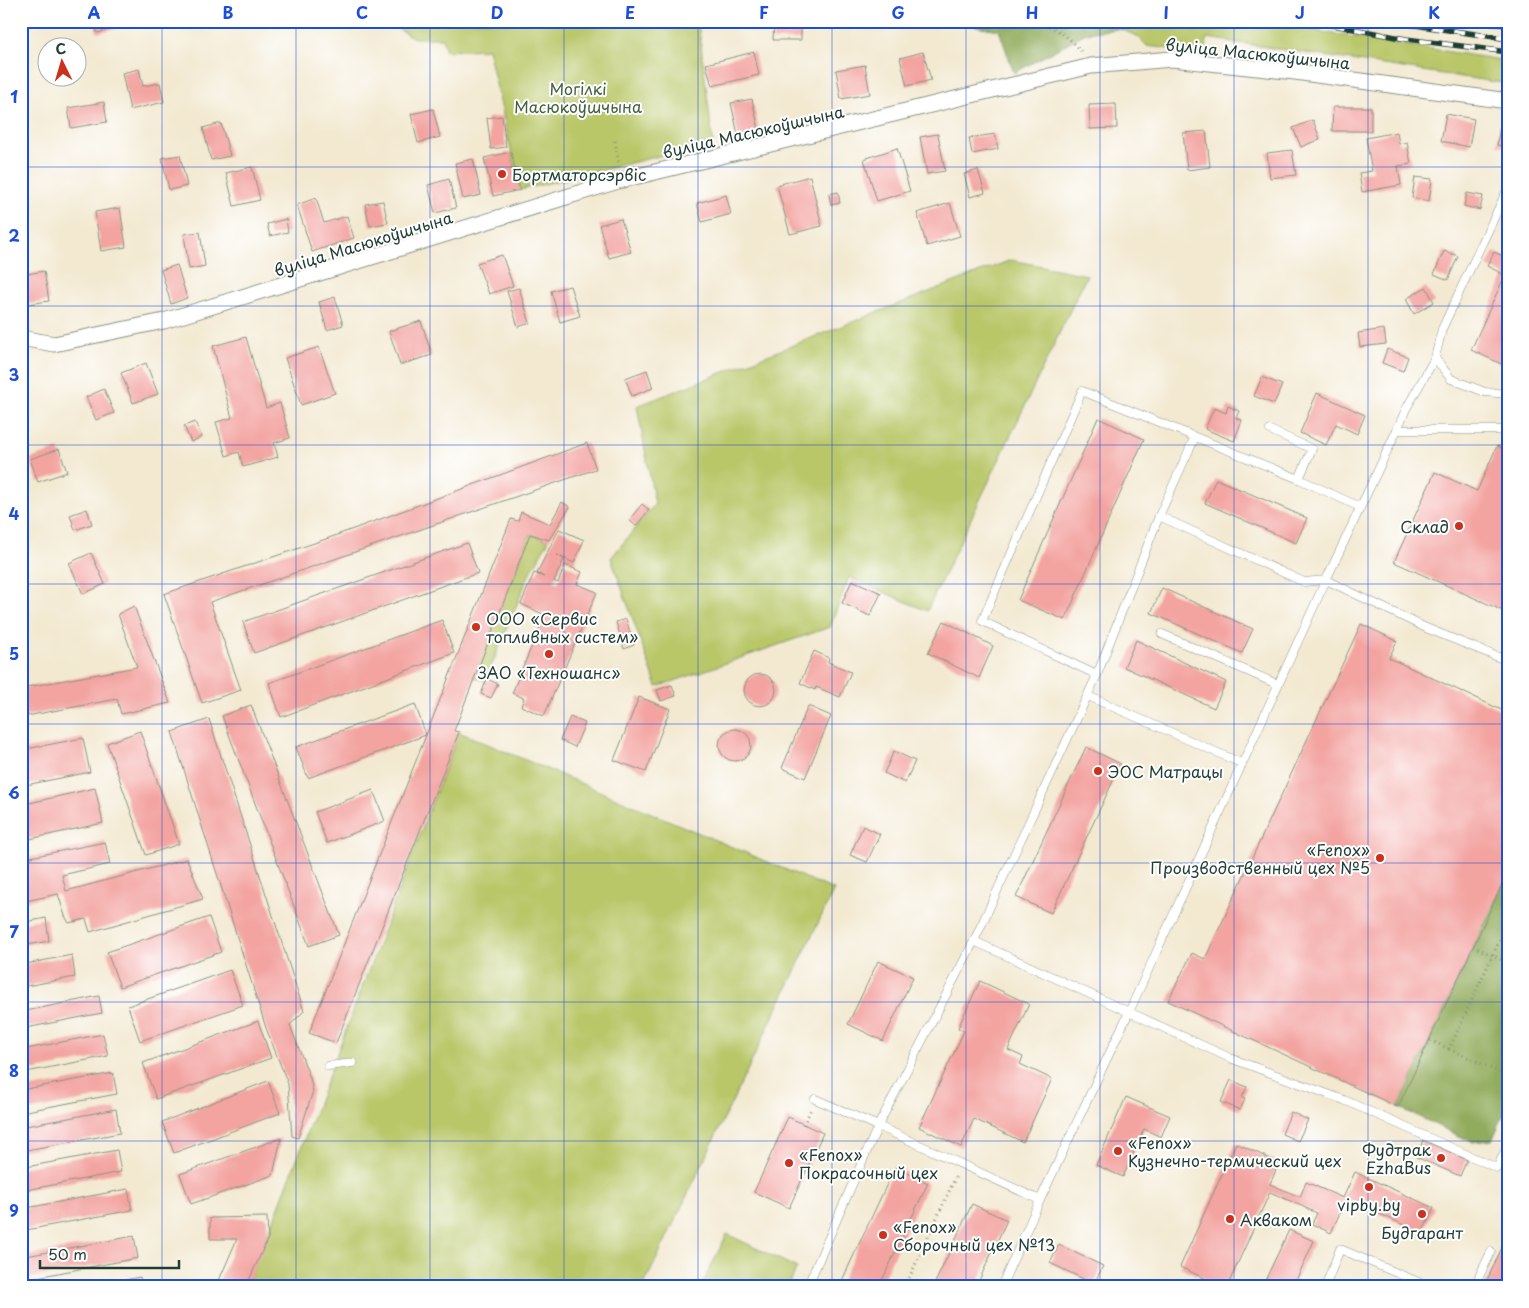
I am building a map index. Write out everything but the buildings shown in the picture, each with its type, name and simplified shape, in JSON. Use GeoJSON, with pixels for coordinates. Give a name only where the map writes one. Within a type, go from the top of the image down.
{"type":"FeatureCollection","features":[{"type":"Feature","properties":{"kind":"street","name":"вуліца Масюкоўшчына"},"geometry":{"type":"LineString","coordinates":[[21,338],[54,344],[190,315],[624,179],[1091,66],[1172,59],[1296,72],[1508,101]]}},
{"type":"Feature","properties":{"kind":"lane"},"geometry":{"type":"LineString","coordinates":[[1001,1287],[1129,1012],[1277,684],[1406,408],[1434,358],[1442,329],[1508,188]]}},
{"type":"Feature","properties":{"kind":"lane"},"geometry":{"type":"LineString","coordinates":[[1434,358],[1451,379],[1485,392],[1508,394]]}},
{"type":"Feature","properties":{"kind":"lane"},"geometry":{"type":"LineString","coordinates":[[1097,675],[982,621],[1082,390],[1299,479],[1360,507]]}},
{"type":"Feature","properties":{"kind":"lane"},"geometry":{"type":"LineString","coordinates":[[1270,430],[1312,449],[1299,479]]}},
{"type":"Feature","properties":{"kind":"lane"},"geometry":{"type":"LineString","coordinates":[[1397,430],[1508,430]]}},
{"type":"Feature","properties":{"kind":"lane"},"geometry":{"type":"LineString","coordinates":[[807,1287],[878,1126],[974,941],[1088,696],[1159,516],[1194,437]]}},
{"type":"Feature","properties":{"kind":"lane"},"geometry":{"type":"LineString","coordinates":[[1159,516],[1304,582],[1326,580],[1426,628],[1508,662]]}},
{"type":"Feature","properties":{"kind":"lane"},"geometry":{"type":"LineString","coordinates":[[1162,634],[1277,684]]}},
{"type":"Feature","properties":{"kind":"lane"},"geometry":{"type":"LineString","coordinates":[[1088,696],[1242,763]]}},
{"type":"Feature","properties":{"kind":"lane"},"geometry":{"type":"LineString","coordinates":[[974,941],[1230,1058],[1344,1100],[1497,1168],[1508,1145]]}},
{"type":"Feature","properties":{"kind":"lane"},"geometry":{"type":"LineString","coordinates":[[328,1066],[353,1062]]}},
{"type":"Feature","properties":{"kind":"lane"},"geometry":{"type":"LineString","coordinates":[[816,1099],[1040,1200]]}},
{"type":"Feature","properties":{"kind":"lane"},"geometry":{"type":"LineString","coordinates":[[1325,1287],[1340,1249],[1430,1287]]}},
{"type":"Feature","properties":{"kind":"lane"},"geometry":{"type":"LineString","coordinates":[[1474,1287],[1491,1252]]}},
{"type":"Feature","properties":{"kind":"path"},"geometry":{"type":"LineString","coordinates":[[1035,21],[1050,25],[1075,44],[1091,66]]}},
{"type":"Feature","properties":{"kind":"path"},"geometry":{"type":"LineString","coordinates":[[616,141],[619,165],[624,179]]}},
{"type":"Feature","properties":{"kind":"path"},"geometry":{"type":"LineString","coordinates":[[1449,1049],[1508,922]]}},
{"type":"Feature","properties":{"kind":"path"},"geometry":{"type":"LineString","coordinates":[[1473,946],[1508,963]]}},
{"type":"Feature","properties":{"kind":"path"},"geometry":{"type":"LineString","coordinates":[[1430,1040],[1508,1076]]}},
{"type":"Feature","properties":{"kind":"path"},"geometry":{"type":"LineString","coordinates":[[905,1287],[961,1164]]}},
{"type":"Feature","properties":{"kind":"green space","name":"Могілкі Масюкоўшчына"},"geometry":{"type":"Polygon","coordinates":[[[385,21],[698,21],[713,143],[520,190],[488,49],[446,51],[442,38],[414,38],[385,21]]]}},
{"type":"Feature","properties":{"kind":"green space"},"geometry":{"type":"Polygon","coordinates":[[[945,21],[1137,21],[1140,26],[1086,33],[1014,73],[999,30],[945,21]]]}},
{"type":"Feature","properties":{"kind":"green space"},"geometry":{"type":"Polygon","coordinates":[[[1137,21],[1273,21],[1322,32],[1508,61],[1508,84],[1207,38],[1206,53],[1147,46],[1137,36],[1120,29],[1140,26],[1137,21]]]}},
{"type":"Feature","properties":{"kind":"green space"},"geometry":{"type":"Polygon","coordinates":[[[1011,260],[1087,275],[927,611],[849,577],[830,627],[657,687],[611,558],[655,504],[637,406],[1011,260]]]}},
{"type":"Feature","properties":{"kind":"green space"},"geometry":{"type":"Polygon","coordinates":[[[530,534],[549,540],[529,575],[485,681],[474,677],[530,534]]]}},
{"type":"Feature","properties":{"kind":"green space"},"geometry":{"type":"Polygon","coordinates":[[[459,732],[834,890],[643,1287],[246,1287],[267,1238],[459,732]]]}},
{"type":"Feature","properties":{"kind":"green space"},"geometry":{"type":"Polygon","coordinates":[[[1508,874],[1508,1106],[1492,1140],[1472,1142],[1398,1107],[1508,874]]]}},
{"type":"Feature","properties":{"kind":"green space"},"geometry":{"type":"Polygon","coordinates":[[[727,1234],[797,1268],[788,1287],[701,1287],[727,1234]]]}},
{"type":"Feature","properties":{"kind":"railway"},"geometry":{"type":"LineString","coordinates":[[1312,21],[1406,39],[1508,52]]}},
{"type":"Feature","properties":{"kind":"railway"},"geometry":{"type":"LineString","coordinates":[[1388,21],[1508,39]]}},
{"type":"Feature","properties":{"kind":"railway"},"geometry":{"type":"LineString","coordinates":[[1465,21],[1508,25]]}},
{"type":"Feature","properties":{"kind":"place","name":"Бортматорсэрвіс"},"geometry":{"type":"Point","coordinates":[502,174]}},
{"type":"Feature","properties":{"kind":"place","name":"Склад"},"geometry":{"type":"Point","coordinates":[1459,526]}},
{"type":"Feature","properties":{"kind":"place","name":"ООО «Сервис топливных систем»"},"geometry":{"type":"Point","coordinates":[476,627]}},
{"type":"Feature","properties":{"kind":"place","name":"ЗАО «Техношанс»"},"geometry":{"type":"Point","coordinates":[549,654]}},
{"type":"Feature","properties":{"kind":"place","name":"ЭОС Матрацы"},"geometry":{"type":"Point","coordinates":[1098,771]}},
{"type":"Feature","properties":{"kind":"place","name":"«Fenox» Производственный цех №5"},"geometry":{"type":"Point","coordinates":[1380,858]}},
{"type":"Feature","properties":{"kind":"place","name":"«Fenox» Кузнечно-термический цех"},"geometry":{"type":"Point","coordinates":[1118,1151]}},
{"type":"Feature","properties":{"kind":"place","name":"Фудтрак EzhaBus"},"geometry":{"type":"Point","coordinates":[1441,1158]}},
{"type":"Feature","properties":{"kind":"place","name":"«Fenox» Покрасочный цех"},"geometry":{"type":"Point","coordinates":[789,1163]}},
{"type":"Feature","properties":{"kind":"place","name":"vipby.by"},"geometry":{"type":"Point","coordinates":[1369,1187]}},
{"type":"Feature","properties":{"kind":"place","name":"Будгарант"},"geometry":{"type":"Point","coordinates":[1422,1214]}},
{"type":"Feature","properties":{"kind":"place","name":"Акваком"},"geometry":{"type":"Point","coordinates":[1230,1219]}},
{"type":"Feature","properties":{"kind":"place","name":"«Fenox» Сборочный цех №13"},"geometry":{"type":"Point","coordinates":[883,1235]}}]}
